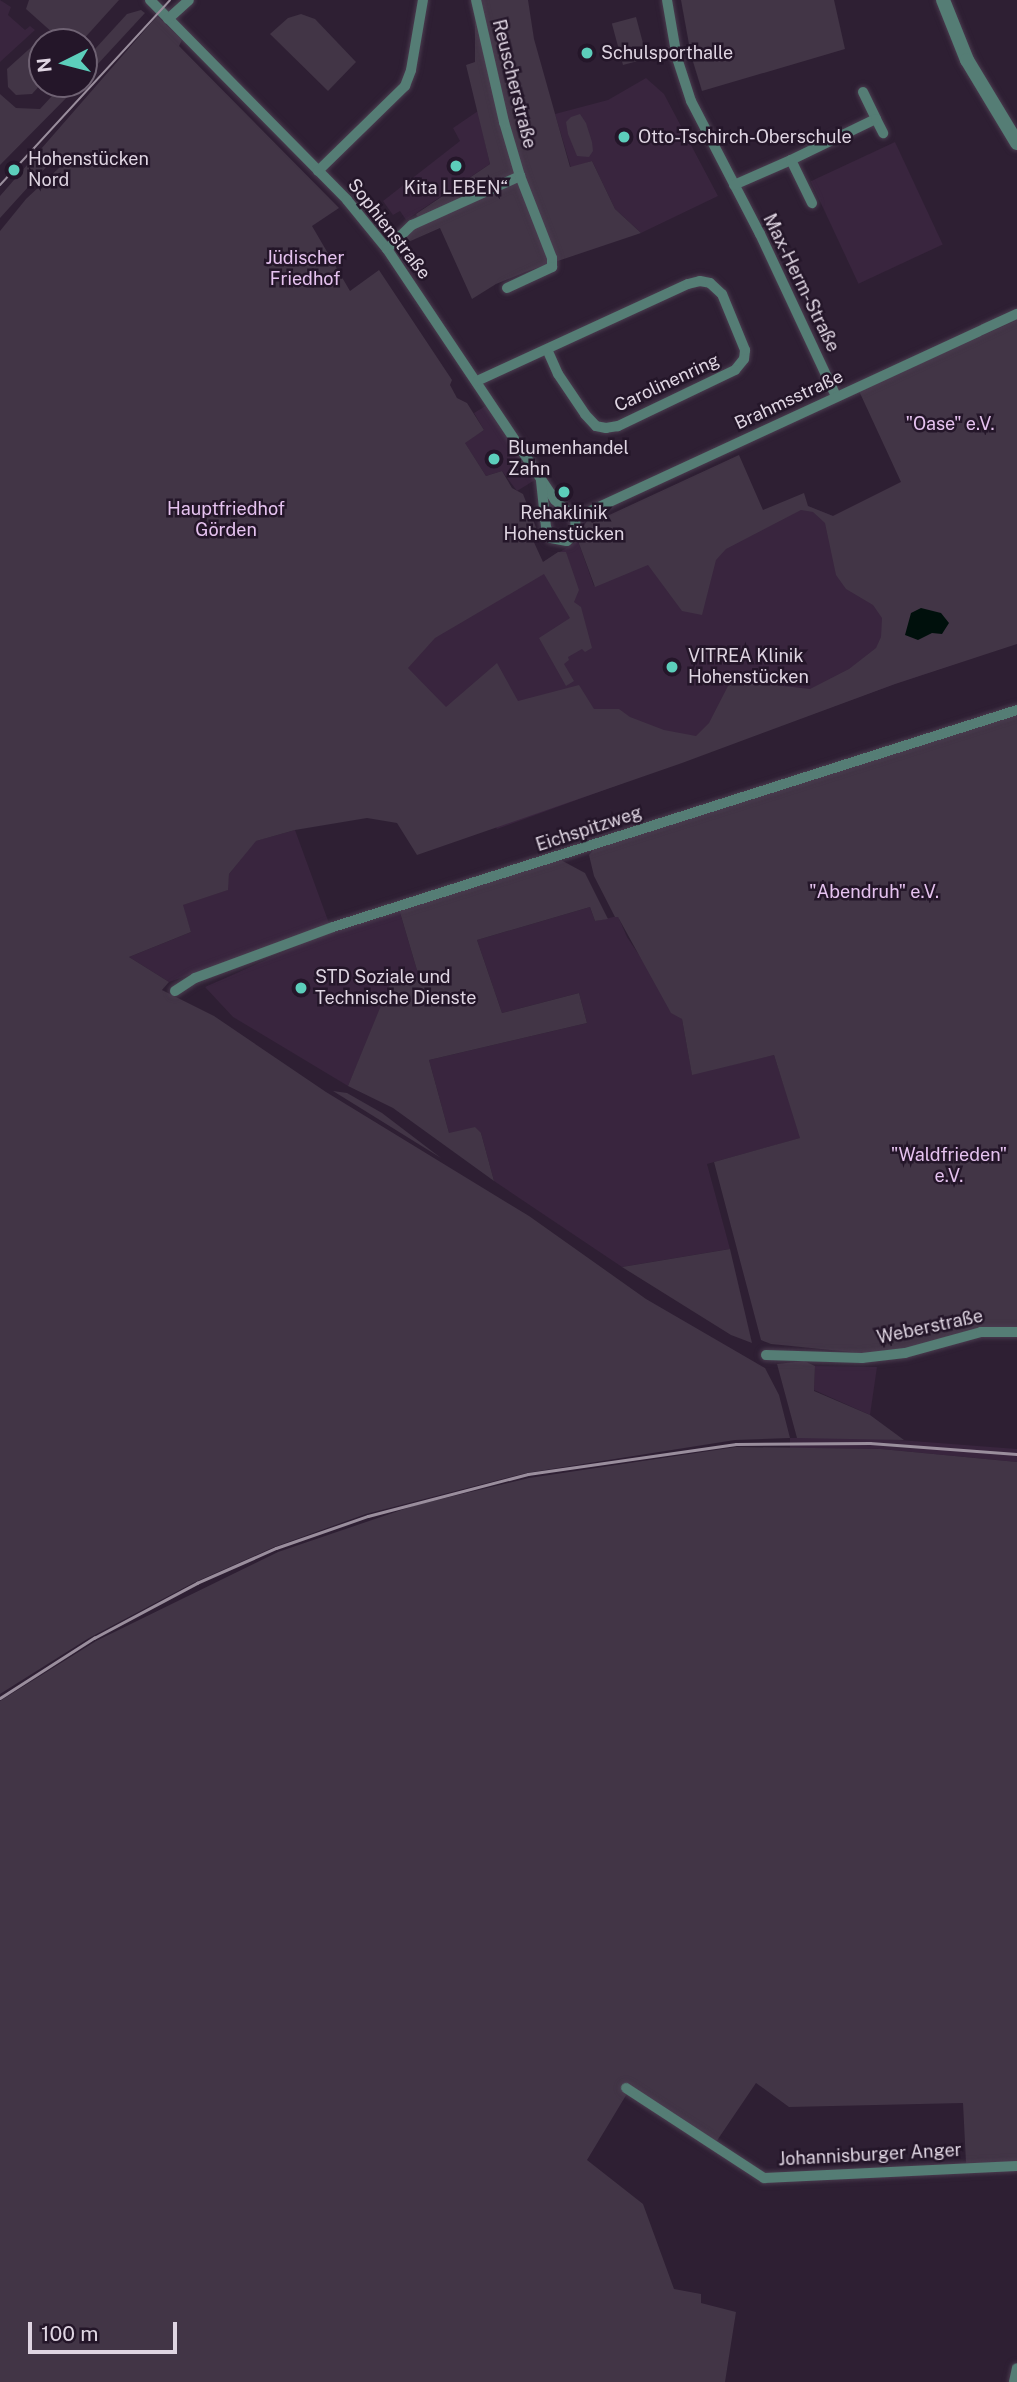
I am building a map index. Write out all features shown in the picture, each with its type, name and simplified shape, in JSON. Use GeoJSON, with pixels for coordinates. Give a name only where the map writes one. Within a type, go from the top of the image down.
{"type":"FeatureCollection","features":[{"type":"Feature","properties":{"kind":"street","name":"Sophienstraße"},"geometry":{"type":"LineString","coordinates":[[150,0],[347,200],[387,249],[477,381],[540,476],[555,500],[575,518],[576,532],[567,541],[557,542],[551,538],[546,527],[540,476]]}},
{"type":"Feature","properties":{"kind":"street"},"geometry":{"type":"LineString","coordinates":[[168,19],[190,0]]}},
{"type":"Feature","properties":{"kind":"street"},"geometry":{"type":"LineString","coordinates":[[318,171],[405,86],[411,70],[423,0]]}},
{"type":"Feature","properties":{"kind":"street","name":"Reuscherstraße"},"geometry":{"type":"LineString","coordinates":[[476,0],[504,122],[520,176],[552,258],[552,267],[507,288]]}},
{"type":"Feature","properties":{"kind":"street","name":"Max-Herm-Straße"},"geometry":{"type":"LineString","coordinates":[[667,0],[677,58],[691,101],[836,396]]}},
{"type":"Feature","properties":{"kind":"street"},"geometry":{"type":"LineString","coordinates":[[943,0],[967,60],[1017,143]]}},
{"type":"Feature","properties":{"kind":"street"},"geometry":{"type":"LineString","coordinates":[[863,92],[884,133]]}},
{"type":"Feature","properties":{"kind":"street"},"geometry":{"type":"LineString","coordinates":[[734,186],[876,119]]}},
{"type":"Feature","properties":{"kind":"street"},"geometry":{"type":"LineString","coordinates":[[791,160],[812,203]]}},
{"type":"Feature","properties":{"kind":"street","name":"Reuscherstraße"},"geometry":{"type":"LineString","coordinates":[[387,249],[398,235],[412,225],[520,176]]}},
{"type":"Feature","properties":{"kind":"street","name":"Carolinenring"},"geometry":{"type":"LineString","coordinates":[[477,381],[547,349],[700,281],[710,283],[722,294],[745,350],[744,359],[735,370],[618,426],[606,428],[596,426],[585,414],[558,374],[547,349]]}},
{"type":"Feature","properties":{"kind":"street","name":"Brahmsstraße"},"geometry":{"type":"LineString","coordinates":[[575,518],[1017,314]]}},
{"type":"Feature","properties":{"kind":"street","name":"Eichspitzweg"},"geometry":{"type":"LineString","coordinates":[[175,990],[195,978],[333,927],[1017,710]]}},
{"type":"Feature","properties":{"kind":"street","name":"Weberstraße"},"geometry":{"type":"LineString","coordinates":[[766,1355],[862,1358],[905,1353],[981,1332],[1017,1332]]}},
{"type":"Feature","properties":{"kind":"street","name":"Johannisburger Anger"},"geometry":{"type":"LineString","coordinates":[[626,2088],[764,2178],[1017,2166]]}},
{"type":"Feature","properties":{"kind":"street"},"geometry":{"type":"LineString","coordinates":[[1014,2382],[1017,2368]]}},
{"type":"Feature","properties":{"kind":"shaded area"},"geometry":{"type":"Polygon","coordinates":[[[0,0],[11,7],[8,15],[25,30],[30,26],[32,28],[28,28],[28,36],[0,62],[0,0]]]}},
{"type":"Feature","properties":{"kind":"shaded area","name":"Otto-Tschirch-Oberschule"},"geometry":{"type":"Polygon","coordinates":[[[646,78],[664,94],[718,196],[641,233],[615,209],[592,161],[571,168],[555,114],[608,100],[646,78]]]}},
{"type":"Feature","properties":{"kind":"shaded area","name":"Kita LEBEN“"},"geometry":{"type":"Polygon","coordinates":[[[478,111],[490,164],[406,220],[400,211],[393,215],[383,201],[460,141],[453,128],[478,111]]]}},
{"type":"Feature","properties":{"kind":"shaded area"},"geometry":{"type":"Polygon","coordinates":[[[895,142],[943,244],[858,284],[811,181],[895,142]]]}},
{"type":"Feature","properties":{"kind":"shaded area"},"geometry":{"type":"Polygon","coordinates":[[[487,405],[535,480],[517,491],[502,471],[486,476],[464,442],[484,430],[474,413],[487,405]]]}},
{"type":"Feature","properties":{"kind":"shaded area","name":"VITREA Klinik Hohenstücken"},"geometry":{"type":"Polygon","coordinates":[[[901,482],[982,655],[497,829],[378,641],[543,562],[578,541],[594,586],[797,502],[833,516],[901,482]]]}},
{"type":"Feature","properties":{"kind":"shaded area"},"geometry":{"type":"Polygon","coordinates":[[[921,608],[941,613],[949,623],[942,634],[932,633],[918,640],[905,635],[911,613],[921,608]]]}},
{"type":"Feature","properties":{"kind":"shaded area"},"geometry":{"type":"Polygon","coordinates":[[[295,830],[330,926],[169,982],[129,957],[191,932],[182,905],[227,890],[229,874],[255,841],[295,830]]]}},
{"type":"Feature","properties":{"kind":"shaded area"},"geometry":{"type":"Polygon","coordinates":[[[590,907],[595,921],[618,916],[627,937],[682,1019],[692,1074],[774,1055],[801,1138],[707,1164],[730,1249],[622,1267],[494,1181],[481,1133],[449,1133],[429,1060],[587,1023],[579,993],[502,1013],[477,940],[590,907]]]}},
{"type":"Feature","properties":{"kind":"shaded area"},"geometry":{"type":"Polygon","coordinates":[[[399,909],[419,977],[366,1044],[348,1086],[233,1017],[205,987],[336,929],[399,909]]]}},
{"type":"Feature","properties":{"kind":"shaded area"},"geometry":{"type":"Polygon","coordinates":[[[815,1366],[877,1367],[870,1415],[814,1390],[815,1366]]]}},
{"type":"Feature","properties":{"kind":"shaded area"},"geometry":{"type":"Polygon","coordinates":[[[790,1438],[873,1438],[1017,1449],[1017,1462],[881,1449],[790,1448],[790,1438]]]}},
{"type":"Feature","properties":{"kind":"green space"},"geometry":{"type":"Polygon","coordinates":[[[29,0],[119,0],[94,28],[47,28],[26,9],[29,0]]]}},
{"type":"Feature","properties":{"kind":"green space"},"geometry":{"type":"Polygon","coordinates":[[[475,0],[528,0],[534,39],[570,167],[592,161],[615,209],[641,233],[528,271],[496,284],[472,299],[440,228],[406,243],[398,230],[418,218],[416,214],[490,164],[466,65],[475,62],[475,0]]]}},
{"type":"Feature","properties":{"kind":"green space"},"geometry":{"type":"Polygon","coordinates":[[[681,0],[834,0],[845,49],[702,91],[691,55],[681,0]]]}},
{"type":"Feature","properties":{"kind":"green space"},"geometry":{"type":"Polygon","coordinates":[[[141,10],[145,13],[98,64],[98,46],[127,14],[141,10]]]}},
{"type":"Feature","properties":{"kind":"green space"},"geometry":{"type":"Polygon","coordinates":[[[301,14],[315,19],[356,62],[328,91],[270,34],[288,18],[301,14]]]}},
{"type":"Feature","properties":{"kind":"green space"},"geometry":{"type":"Polygon","coordinates":[[[157,16],[182,40],[179,46],[339,208],[312,226],[350,291],[379,270],[452,380],[450,385],[457,398],[467,403],[484,430],[465,443],[486,476],[502,471],[512,488],[523,494],[537,530],[532,538],[543,562],[558,552],[566,552],[579,590],[574,602],[581,607],[592,648],[585,652],[582,649],[568,657],[569,660],[564,664],[574,681],[566,686],[539,638],[570,618],[544,574],[435,638],[408,668],[446,707],[497,663],[518,701],[579,685],[594,709],[619,709],[630,717],[664,730],[696,736],[709,723],[729,684],[739,678],[749,682],[810,689],[849,669],[876,648],[881,637],[882,618],[873,605],[846,589],[836,575],[825,523],[813,512],[801,510],[726,549],[716,560],[702,615],[682,611],[648,565],[595,587],[578,541],[579,531],[589,519],[592,523],[739,455],[763,510],[804,493],[808,506],[833,516],[901,482],[859,391],[1017,320],[1017,644],[895,684],[682,763],[417,855],[397,823],[367,818],[295,830],[256,841],[229,874],[228,890],[183,905],[191,932],[129,957],[169,982],[162,990],[214,1016],[326,1092],[529,1216],[646,1299],[765,1368],[779,1395],[790,1438],[735,1440],[526,1473],[366,1514],[274,1547],[193,1583],[89,1638],[0,1694],[0,231],[26,199],[60,167],[49,164],[0,218],[0,196],[85,98],[98,98],[98,84],[157,16]]]}},
{"type":"Feature","properties":{"kind":"green space"},"geometry":{"type":"Polygon","coordinates":[[[636,17],[647,59],[623,65],[612,23],[636,17]]]}},
{"type":"Feature","properties":{"kind":"green space"},"geometry":{"type":"Polygon","coordinates":[[[28,50],[28,94],[16,95],[8,87],[7,69],[28,50]]]}},
{"type":"Feature","properties":{"kind":"green space"},"geometry":{"type":"Polygon","coordinates":[[[0,94],[16,108],[40,109],[50,98],[66,98],[0,165],[0,94]]]}},
{"type":"Feature","properties":{"kind":"green space"},"geometry":{"type":"Polygon","coordinates":[[[580,114],[592,142],[593,151],[589,157],[577,156],[568,134],[566,122],[580,114]]]}},
{"type":"Feature","properties":{"kind":"green space"},"geometry":{"type":"Polygon","coordinates":[[[1017,713],[1017,1327],[980,1328],[905,1353],[861,1353],[771,1344],[761,1340],[714,1162],[800,1138],[774,1055],[692,1075],[682,1019],[671,1013],[618,917],[615,917],[594,876],[589,855],[594,849],[1017,713]]]}},
{"type":"Feature","properties":{"kind":"green space"},"geometry":{"type":"Polygon","coordinates":[[[559,859],[585,873],[608,919],[595,921],[590,907],[477,940],[502,1013],[579,993],[587,1023],[429,1060],[449,1133],[475,1127],[481,1133],[494,1181],[393,1108],[348,1086],[389,986],[419,977],[399,909],[559,859]]]}},
{"type":"Feature","properties":{"kind":"green space"},"geometry":{"type":"Polygon","coordinates":[[[333,1091],[347,1093],[382,1113],[441,1158],[333,1091]]]}},
{"type":"Feature","properties":{"kind":"green space"},"geometry":{"type":"Polygon","coordinates":[[[730,1249],[752,1343],[731,1335],[622,1267],[730,1249]]]}},
{"type":"Feature","properties":{"kind":"green space"},"geometry":{"type":"Polygon","coordinates":[[[804,1361],[815,1366],[814,1391],[870,1415],[904,1440],[797,1438],[777,1364],[804,1361]]]}},
{"type":"Feature","properties":{"kind":"green space"},"geometry":{"type":"Polygon","coordinates":[[[736,1447],[881,1449],[1017,1462],[1017,2162],[966,2163],[963,2103],[789,2107],[756,2083],[716,2142],[631,2087],[587,2160],[643,2204],[674,2289],[701,2294],[701,2303],[736,2312],[725,2382],[0,2382],[0,1701],[96,1641],[278,1552],[416,1505],[529,1478],[736,1447]]]}},
{"type":"Feature","properties":{"kind":"tram line"},"geometry":{"type":"LineString","coordinates":[[0,185],[170,0]]}},
{"type":"Feature","properties":{"kind":"railway"},"geometry":{"type":"LineString","coordinates":[[0,1698],[94,1638],[197,1583],[276,1548],[368,1516],[528,1474],[736,1444],[870,1443],[1017,1454]]}},
{"type":"Feature","properties":{"kind":"place","name":"Schulsporthalle"},"geometry":{"type":"Point","coordinates":[587,53]}},
{"type":"Feature","properties":{"kind":"place","name":"Otto-Tschirch-Oberschule"},"geometry":{"type":"Point","coordinates":[624,137]}},
{"type":"Feature","properties":{"kind":"place","name":"Kita LEBEN“"},"geometry":{"type":"Point","coordinates":[456,166]}},
{"type":"Feature","properties":{"kind":"place","name":"Hohenstücken Nord"},"geometry":{"type":"Point","coordinates":[14,170]}},
{"type":"Feature","properties":{"kind":"place","name":"Blumenhandel Zahn"},"geometry":{"type":"Point","coordinates":[494,459]}},
{"type":"Feature","properties":{"kind":"place","name":"Rehaklinik Hohenstücken"},"geometry":{"type":"Point","coordinates":[564,492]}},
{"type":"Feature","properties":{"kind":"place","name":"VITREA Klinik Hohenstücken"},"geometry":{"type":"Point","coordinates":[672,667]}},
{"type":"Feature","properties":{"kind":"place","name":"STD Soziale und Technische Dienste"},"geometry":{"type":"Point","coordinates":[301,988]}},
{"type":"Feature","properties":{"kind":"park label","name":"Jüdischer Friedhof"},"geometry":{"type":"Point","coordinates":[305,269]}},
{"type":"Feature","properties":{"kind":"park label","name":"\"Oase\" e.V."},"geometry":{"type":"Point","coordinates":[950,424]}},
{"type":"Feature","properties":{"kind":"park label","name":"Hauptfriedhof Görden"},"geometry":{"type":"Point","coordinates":[226,520]}},
{"type":"Feature","properties":{"kind":"park label","name":"\"Abendruh\" e.V."},"geometry":{"type":"Point","coordinates":[874,892]}},
{"type":"Feature","properties":{"kind":"park label","name":"\"Waldfrieden\" e.V."},"geometry":{"type":"Point","coordinates":[949,1166]}}]}
